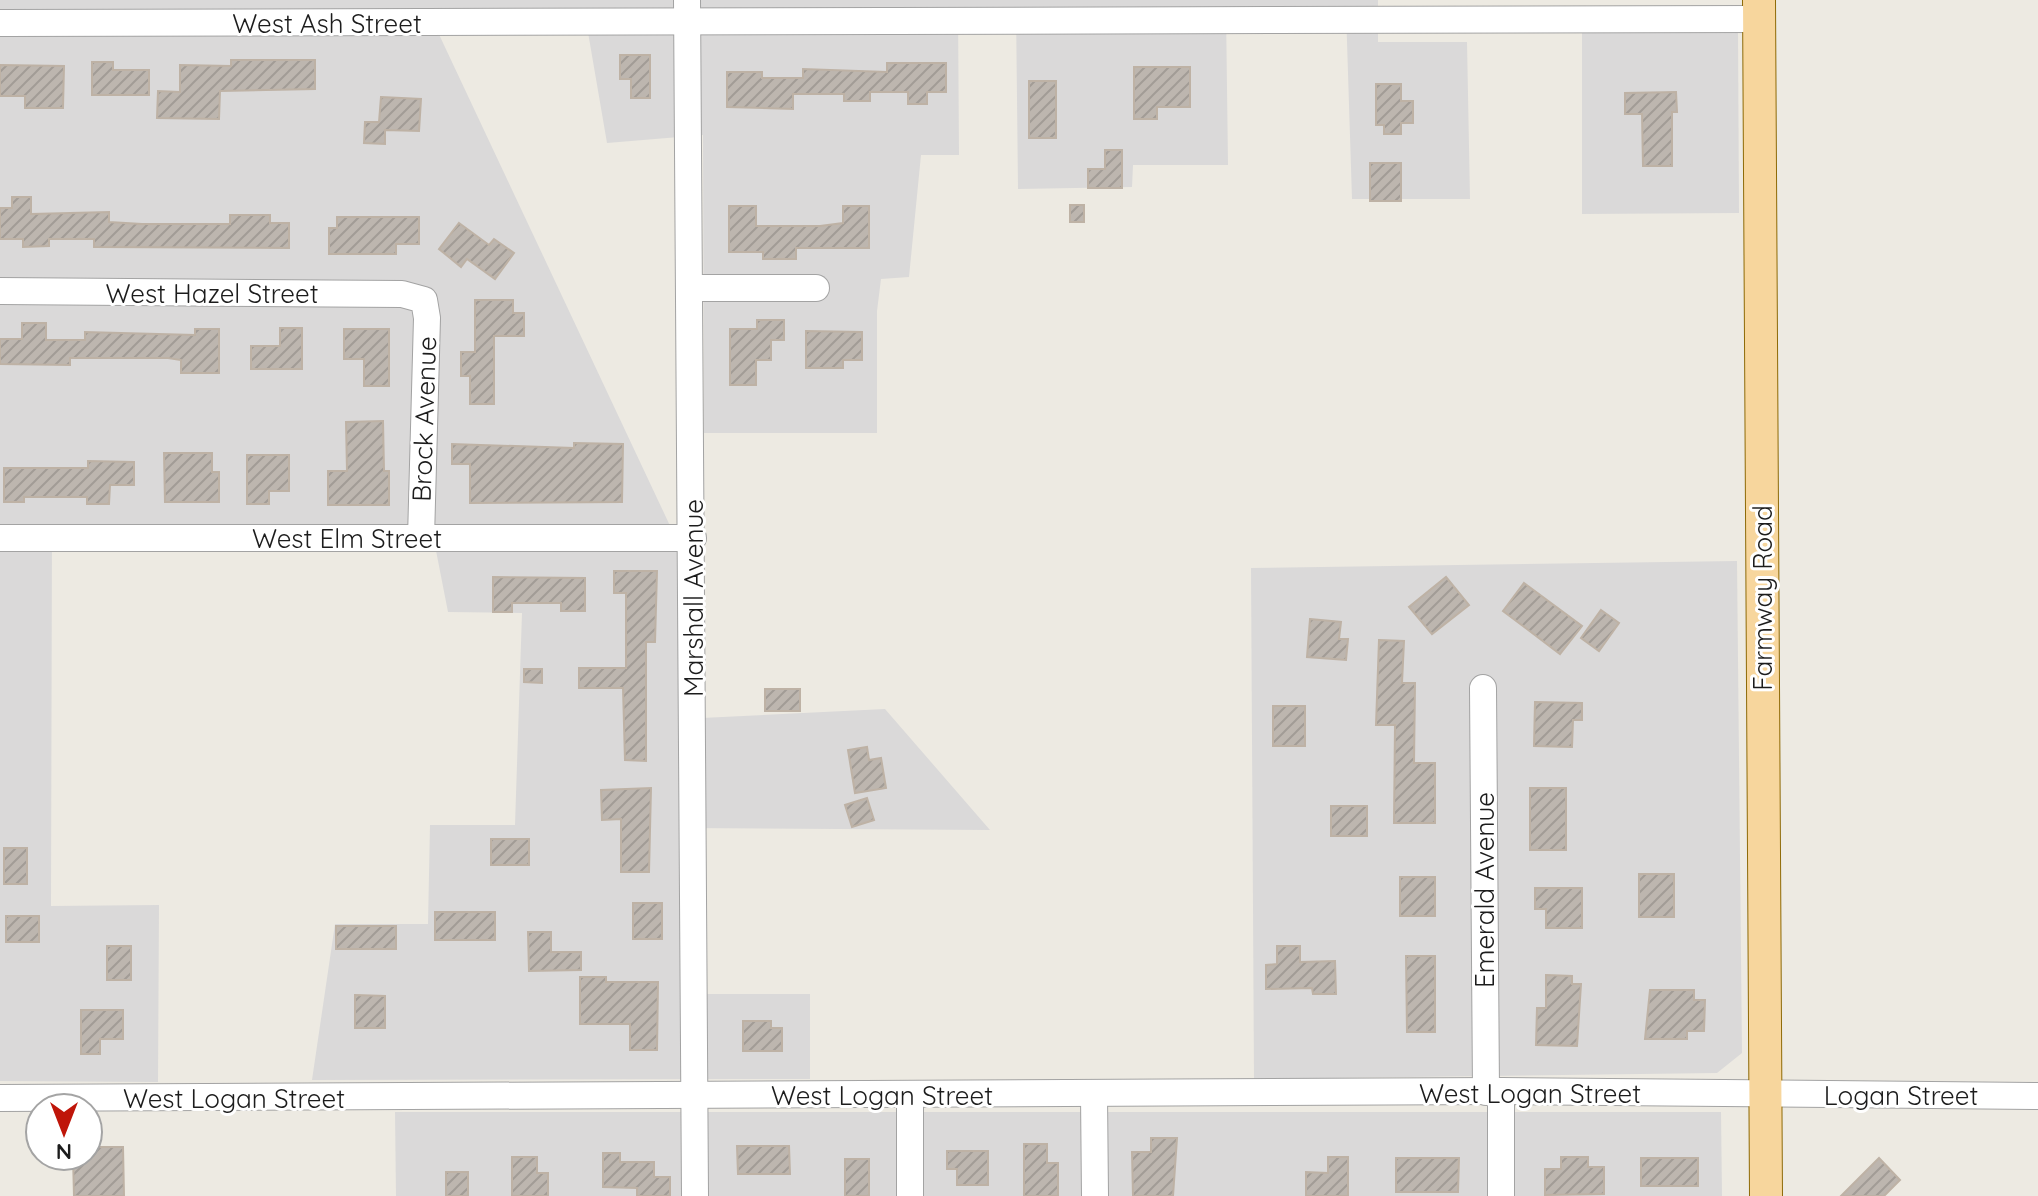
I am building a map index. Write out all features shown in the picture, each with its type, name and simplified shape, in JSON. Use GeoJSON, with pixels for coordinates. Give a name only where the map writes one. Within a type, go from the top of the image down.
{"type":"FeatureCollection","features":[{"type":"Feature","properties":{"kind":"main road","name":"Farmway Road"},"geometry":{"type":"LineString","coordinates":[[1759,10],[1766,1196]]}},
{"type":"Feature","properties":{"kind":"street","name":"West Ash Street"},"geometry":{"type":"LineString","coordinates":[[0,23],[687,10],[1428,23],[1759,10]]}},
{"type":"Feature","properties":{"kind":"street","name":"Marshall Avenue"},"geometry":{"type":"LineString","coordinates":[[687,10],[693,538],[695,1196]]}},
{"type":"Feature","properties":{"kind":"street"},"geometry":{"type":"LineString","coordinates":[[690,288],[816,288]]}},
{"type":"Feature","properties":{"kind":"street","name":"West Hazel Street"},"geometry":{"type":"LineString","coordinates":[[0,291],[402,294],[424,300]]}},
{"type":"Feature","properties":{"kind":"street","name":"Brock Avenue"},"geometry":{"type":"LineString","coordinates":[[421,538],[427,318],[424,300]]}},
{"type":"Feature","properties":{"kind":"street","name":"West Elm Street"},"geometry":{"type":"LineString","coordinates":[[0,538],[693,538]]}},
{"type":"Feature","properties":{"kind":"street","name":"Emerald Avenue"},"geometry":{"type":"LineString","coordinates":[[1483,688],[1493,1091],[1501,1196]]}},
{"type":"Feature","properties":{"kind":"street","name":"West Logan Street"},"geometry":{"type":"LineString","coordinates":[[0,1098],[1493,1091],[1765,1095]]}},
{"type":"Feature","properties":{"kind":"street"},"geometry":{"type":"LineString","coordinates":[[1094,1095],[1095,1196]]}},
{"type":"Feature","properties":{"kind":"street","name":"Logan Street"},"geometry":{"type":"LineString","coordinates":[[1765,1095],[2038,1096]]}},
{"type":"Feature","properties":{"kind":"street"},"geometry":{"type":"LineString","coordinates":[[910,1096],[910,1196]]}},
{"type":"Feature","properties":{"kind":"shaded area"},"geometry":{"type":"Polygon","coordinates":[[[0,0],[1378,0],[1378,42],[1467,42],[1470,199],[1352,199],[1346,10],[1226,11],[1228,165],[1133,165],[1132,187],[1018,189],[1016,9],[958,9],[959,155],[921,155],[909,277],[881,279],[877,311],[877,433],[704,433],[703,135],[607,143],[584,9],[428,11],[680,547],[681,719],[885,709],[990,830],[685,828],[685,994],[810,994],[810,1079],[312,1080],[335,924],[428,924],[430,825],[515,825],[522,613],[448,612],[431,525],[52,526],[51,906],[159,905],[158,1082],[0,1081],[0,0]]]}},
{"type":"Feature","properties":{"kind":"shaded area"},"geometry":{"type":"Polygon","coordinates":[[[1738,31],[1739,213],[1582,214],[1582,32],[1738,31]]]}},
{"type":"Feature","properties":{"kind":"shaded area"},"geometry":{"type":"Polygon","coordinates":[[[1737,561],[1742,1053],[1717,1073],[1254,1079],[1251,568],[1737,561]]]}},
{"type":"Feature","properties":{"kind":"shaded area"},"geometry":{"type":"Polygon","coordinates":[[[395,1112],[1721,1112],[1722,1196],[396,1196],[395,1112]]]}},
{"type":"Feature","properties":{"kind":"building"},"geometry":{"type":"Polygon","coordinates":[[[620,55],[650,55],[650,98],[631,98],[631,79],[620,79],[620,55]]]}},
{"type":"Feature","properties":{"kind":"building"},"geometry":{"type":"Polygon","coordinates":[[[231,60],[315,60],[315,89],[220,91],[219,119],[157,118],[158,91],[180,92],[180,65],[231,66],[231,60]]]}},
{"type":"Feature","properties":{"kind":"building"},"geometry":{"type":"Polygon","coordinates":[[[92,62],[113,62],[113,70],[149,70],[149,95],[92,95],[92,62]]]}},
{"type":"Feature","properties":{"kind":"building"},"geometry":{"type":"Polygon","coordinates":[[[887,63],[946,63],[946,92],[927,92],[927,104],[908,104],[908,92],[870,92],[870,101],[844,101],[844,94],[793,94],[793,109],[727,107],[727,72],[762,72],[762,78],[803,78],[803,69],[887,72],[887,63]]]}},
{"type":"Feature","properties":{"kind":"building"},"geometry":{"type":"Polygon","coordinates":[[[0,65],[64,66],[63,108],[25,108],[25,96],[0,96],[0,65]]]}},
{"type":"Feature","properties":{"kind":"building"},"geometry":{"type":"Polygon","coordinates":[[[1134,67],[1190,67],[1190,107],[1157,107],[1157,119],[1134,119],[1134,67]]]}},
{"type":"Feature","properties":{"kind":"building"},"geometry":{"type":"Polygon","coordinates":[[[1029,81],[1056,81],[1056,138],[1029,138],[1029,81]]]}},
{"type":"Feature","properties":{"kind":"building"},"geometry":{"type":"Polygon","coordinates":[[[1376,84],[1401,84],[1401,101],[1413,101],[1413,123],[1401,123],[1401,134],[1384,134],[1384,125],[1376,125],[1376,84]]]}},
{"type":"Feature","properties":{"kind":"building"},"geometry":{"type":"Polygon","coordinates":[[[1676,92],[1677,112],[1672,112],[1672,166],[1643,166],[1642,114],[1625,114],[1625,93],[1676,92]]]}},
{"type":"Feature","properties":{"kind":"building"},"geometry":{"type":"Polygon","coordinates":[[[381,97],[421,99],[419,131],[385,130],[385,144],[364,143],[365,122],[379,122],[381,97]]]}},
{"type":"Feature","properties":{"kind":"building"},"geometry":{"type":"Polygon","coordinates":[[[1105,150],[1122,150],[1122,188],[1088,188],[1088,169],[1105,169],[1105,150]]]}},
{"type":"Feature","properties":{"kind":"building"},"geometry":{"type":"Polygon","coordinates":[[[1370,163],[1401,163],[1401,201],[1370,201],[1370,163]]]}},
{"type":"Feature","properties":{"kind":"building"},"geometry":{"type":"Polygon","coordinates":[[[12,197],[31,197],[31,214],[109,212],[109,222],[230,224],[230,215],[270,215],[270,223],[289,223],[289,248],[94,247],[94,239],[49,239],[49,246],[23,247],[23,239],[0,239],[0,208],[12,208],[12,197]]]}},
{"type":"Feature","properties":{"kind":"building"},"geometry":{"type":"Polygon","coordinates":[[[1070,205],[1084,205],[1084,222],[1070,222],[1070,205]]]}},
{"type":"Feature","properties":{"kind":"building"},"geometry":{"type":"Polygon","coordinates":[[[729,206],[756,206],[756,226],[820,226],[843,223],[843,206],[869,206],[869,248],[796,248],[796,259],[763,259],[763,252],[729,252],[729,206]]]}},
{"type":"Feature","properties":{"kind":"building"},"geometry":{"type":"Polygon","coordinates":[[[337,217],[419,217],[419,244],[396,244],[396,254],[329,254],[329,228],[337,228],[337,217]]]}},
{"type":"Feature","properties":{"kind":"building"},"geometry":{"type":"Polygon","coordinates":[[[459,223],[489,245],[494,239],[514,253],[495,279],[467,259],[461,267],[439,249],[459,223]]]}},
{"type":"Feature","properties":{"kind":"building"},"geometry":{"type":"Polygon","coordinates":[[[475,300],[513,300],[513,313],[524,313],[524,336],[494,336],[494,404],[470,404],[470,376],[461,376],[461,352],[475,352],[475,300]]]}},
{"type":"Feature","properties":{"kind":"building"},"geometry":{"type":"Polygon","coordinates":[[[757,320],[784,320],[784,340],[771,340],[771,360],[756,360],[756,385],[730,385],[730,329],[757,329],[757,320]]]}},
{"type":"Feature","properties":{"kind":"building"},"geometry":{"type":"Polygon","coordinates":[[[22,323],[46,323],[46,340],[85,340],[85,332],[195,335],[195,329],[219,329],[219,373],[181,373],[181,360],[168,358],[70,358],[70,365],[0,364],[0,339],[22,339],[22,323]]]}},
{"type":"Feature","properties":{"kind":"building"},"geometry":{"type":"Polygon","coordinates":[[[280,328],[302,328],[302,369],[251,369],[251,346],[280,346],[280,328]]]}},
{"type":"Feature","properties":{"kind":"building"},"geometry":{"type":"Polygon","coordinates":[[[344,329],[389,329],[389,386],[364,386],[364,359],[344,359],[344,329]]]}},
{"type":"Feature","properties":{"kind":"building"},"geometry":{"type":"Polygon","coordinates":[[[806,331],[862,332],[862,360],[843,360],[843,368],[806,368],[806,331]]]}},
{"type":"Feature","properties":{"kind":"building"},"geometry":{"type":"Polygon","coordinates":[[[383,421],[384,471],[389,471],[389,505],[328,505],[328,471],[347,471],[346,422],[383,421]]]}},
{"type":"Feature","properties":{"kind":"building"},"geometry":{"type":"Polygon","coordinates":[[[574,443],[623,444],[622,502],[470,503],[470,464],[452,464],[452,444],[574,448],[574,443]]]}},
{"type":"Feature","properties":{"kind":"building"},"geometry":{"type":"Polygon","coordinates":[[[164,453],[212,453],[212,472],[219,472],[219,502],[165,502],[164,453]]]}},
{"type":"Feature","properties":{"kind":"building"},"geometry":{"type":"Polygon","coordinates":[[[247,455],[289,455],[289,491],[269,491],[269,504],[247,504],[247,455]]]}},
{"type":"Feature","properties":{"kind":"building"},"geometry":{"type":"Polygon","coordinates":[[[88,461],[134,462],[134,485],[110,485],[109,504],[87,504],[87,497],[24,497],[24,502],[4,502],[4,468],[88,468],[88,461]]]}},
{"type":"Feature","properties":{"kind":"building"},"geometry":{"type":"Polygon","coordinates":[[[614,571],[657,571],[655,642],[646,642],[646,761],[625,760],[623,688],[579,688],[579,668],[626,668],[626,593],[614,593],[614,571]]]}},
{"type":"Feature","properties":{"kind":"building"},"geometry":{"type":"Polygon","coordinates":[[[493,577],[585,578],[585,611],[561,611],[561,603],[512,603],[512,612],[493,612],[493,577]]]}},
{"type":"Feature","properties":{"kind":"building"},"geometry":{"type":"Polygon","coordinates":[[[1446,577],[1469,605],[1432,634],[1409,607],[1446,577]]]}},
{"type":"Feature","properties":{"kind":"building"},"geometry":{"type":"Polygon","coordinates":[[[1524,583],[1582,626],[1560,654],[1503,611],[1524,583]]]}},
{"type":"Feature","properties":{"kind":"building"},"geometry":{"type":"Polygon","coordinates":[[[1601,610],[1619,623],[1599,651],[1581,638],[1601,610]]]}},
{"type":"Feature","properties":{"kind":"building"},"geometry":{"type":"Polygon","coordinates":[[[1310,619],[1341,622],[1339,639],[1348,639],[1346,660],[1307,657],[1310,619]]]}},
{"type":"Feature","properties":{"kind":"building"},"geometry":{"type":"Polygon","coordinates":[[[1379,640],[1404,641],[1402,683],[1415,683],[1414,763],[1435,763],[1435,823],[1394,823],[1395,725],[1376,725],[1379,640]]]}},
{"type":"Feature","properties":{"kind":"building"},"geometry":{"type":"Polygon","coordinates":[[[524,669],[542,669],[542,683],[524,682],[524,669]]]}},
{"type":"Feature","properties":{"kind":"building"},"geometry":{"type":"Polygon","coordinates":[[[765,689],[800,689],[800,711],[765,711],[765,689]]]}},
{"type":"Feature","properties":{"kind":"building"},"geometry":{"type":"Polygon","coordinates":[[[1535,702],[1582,703],[1582,720],[1573,720],[1572,747],[1534,746],[1535,702]]]}},
{"type":"Feature","properties":{"kind":"building"},"geometry":{"type":"Polygon","coordinates":[[[1273,706],[1305,706],[1305,746],[1273,746],[1273,706]]]}},
{"type":"Feature","properties":{"kind":"building"},"geometry":{"type":"Polygon","coordinates":[[[867,747],[869,760],[881,758],[886,788],[855,793],[848,750],[867,747]]]}},
{"type":"Feature","properties":{"kind":"building"},"geometry":{"type":"Polygon","coordinates":[[[651,788],[649,872],[621,872],[621,819],[602,820],[601,790],[651,788]]]}},
{"type":"Feature","properties":{"kind":"building"},"geometry":{"type":"Polygon","coordinates":[[[1530,788],[1566,788],[1566,850],[1530,850],[1530,788]]]}},
{"type":"Feature","properties":{"kind":"building"},"geometry":{"type":"Polygon","coordinates":[[[867,798],[874,820],[852,827],[845,805],[867,798]]]}},
{"type":"Feature","properties":{"kind":"building"},"geometry":{"type":"Polygon","coordinates":[[[1331,806],[1367,806],[1367,836],[1331,836],[1331,806]]]}},
{"type":"Feature","properties":{"kind":"building"},"geometry":{"type":"Polygon","coordinates":[[[491,839],[529,839],[529,865],[491,865],[491,839]]]}},
{"type":"Feature","properties":{"kind":"building"},"geometry":{"type":"Polygon","coordinates":[[[4,848],[27,848],[27,884],[4,884],[4,848]]]}},
{"type":"Feature","properties":{"kind":"building"},"geometry":{"type":"Polygon","coordinates":[[[1639,874],[1674,874],[1674,917],[1639,917],[1639,874]]]}},
{"type":"Feature","properties":{"kind":"building"},"geometry":{"type":"Polygon","coordinates":[[[1400,877],[1435,877],[1435,916],[1400,916],[1400,877]]]}},
{"type":"Feature","properties":{"kind":"building"},"geometry":{"type":"Polygon","coordinates":[[[1535,888],[1582,888],[1582,928],[1546,928],[1546,909],[1535,909],[1535,888]]]}},
{"type":"Feature","properties":{"kind":"building"},"geometry":{"type":"Polygon","coordinates":[[[633,903],[662,903],[662,939],[633,939],[633,903]]]}},
{"type":"Feature","properties":{"kind":"building"},"geometry":{"type":"Polygon","coordinates":[[[435,912],[495,912],[495,940],[435,940],[435,912]]]}},
{"type":"Feature","properties":{"kind":"building"},"geometry":{"type":"Polygon","coordinates":[[[6,916],[39,916],[39,942],[6,942],[6,916]]]}},
{"type":"Feature","properties":{"kind":"building"},"geometry":{"type":"Polygon","coordinates":[[[336,926],[396,926],[396,949],[336,949],[336,926]]]}},
{"type":"Feature","properties":{"kind":"building"},"geometry":{"type":"Polygon","coordinates":[[[528,932],[551,932],[551,952],[581,952],[581,970],[529,971],[528,932]]]}},
{"type":"Feature","properties":{"kind":"building"},"geometry":{"type":"Polygon","coordinates":[[[107,946],[131,946],[131,980],[107,980],[107,946]]]}},
{"type":"Feature","properties":{"kind":"building"},"geometry":{"type":"Polygon","coordinates":[[[1277,946],[1300,946],[1300,962],[1335,961],[1336,994],[1313,994],[1312,988],[1266,989],[1266,965],[1277,964],[1277,946]]]}},
{"type":"Feature","properties":{"kind":"building"},"geometry":{"type":"Polygon","coordinates":[[[1406,956],[1435,956],[1435,1032],[1407,1032],[1406,956]]]}},
{"type":"Feature","properties":{"kind":"building"},"geometry":{"type":"Polygon","coordinates":[[[1546,975],[1572,976],[1572,984],[1581,984],[1577,1046],[1536,1045],[1537,1008],[1546,1008],[1546,975]]]}},
{"type":"Feature","properties":{"kind":"building"},"geometry":{"type":"Polygon","coordinates":[[[580,977],[606,977],[606,982],[658,982],[657,1050],[630,1050],[630,1024],[580,1024],[580,977]]]}},
{"type":"Feature","properties":{"kind":"building"},"geometry":{"type":"Polygon","coordinates":[[[1650,990],[1694,990],[1694,1000],[1705,1000],[1704,1031],[1687,1031],[1687,1039],[1645,1039],[1650,990]]]}},
{"type":"Feature","properties":{"kind":"building"},"geometry":{"type":"Polygon","coordinates":[[[355,995],[385,996],[385,1028],[355,1028],[355,995]]]}},
{"type":"Feature","properties":{"kind":"building"},"geometry":{"type":"Polygon","coordinates":[[[81,1010],[123,1010],[123,1039],[100,1039],[100,1054],[81,1054],[81,1010]]]}},
{"type":"Feature","properties":{"kind":"building"},"geometry":{"type":"Polygon","coordinates":[[[743,1021],[771,1021],[771,1028],[782,1028],[782,1051],[743,1051],[743,1021]]]}},
{"type":"Feature","properties":{"kind":"building"},"geometry":{"type":"Polygon","coordinates":[[[1151,1138],[1177,1138],[1173,1196],[1133,1196],[1132,1152],[1151,1152],[1151,1138]]]}},
{"type":"Feature","properties":{"kind":"building"},"geometry":{"type":"Polygon","coordinates":[[[1024,1144],[1047,1144],[1047,1163],[1058,1163],[1058,1196],[1024,1196],[1024,1144]]]}},
{"type":"Feature","properties":{"kind":"building"},"geometry":{"type":"Polygon","coordinates":[[[737,1146],[789,1146],[790,1174],[738,1174],[737,1146]]]}},
{"type":"Feature","properties":{"kind":"building"},"geometry":{"type":"Polygon","coordinates":[[[104,1147],[123,1147],[124,1196],[74,1196],[73,1172],[104,1172],[104,1147]]]}},
{"type":"Feature","properties":{"kind":"building"},"geometry":{"type":"Polygon","coordinates":[[[947,1151],[988,1151],[988,1185],[957,1185],[957,1169],[947,1169],[947,1151]]]}},
{"type":"Feature","properties":{"kind":"building"},"geometry":{"type":"Polygon","coordinates":[[[603,1153],[620,1153],[620,1162],[654,1162],[654,1177],[670,1177],[670,1196],[637,1196],[637,1188],[603,1187],[603,1153]]]}},
{"type":"Feature","properties":{"kind":"building"},"geometry":{"type":"Polygon","coordinates":[[[512,1157],[537,1157],[537,1173],[548,1173],[548,1196],[512,1196],[512,1157]]]}},
{"type":"Feature","properties":{"kind":"building"},"geometry":{"type":"Polygon","coordinates":[[[1328,1157],[1348,1157],[1348,1196],[1306,1196],[1306,1172],[1328,1173],[1328,1157]]]}},
{"type":"Feature","properties":{"kind":"building"},"geometry":{"type":"Polygon","coordinates":[[[1561,1157],[1588,1157],[1588,1167],[1604,1167],[1604,1194],[1545,1195],[1545,1169],[1561,1169],[1561,1157]]]}},
{"type":"Feature","properties":{"kind":"building"},"geometry":{"type":"Polygon","coordinates":[[[1396,1158],[1459,1158],[1458,1192],[1396,1192],[1396,1158]]]}},
{"type":"Feature","properties":{"kind":"building"},"geometry":{"type":"Polygon","coordinates":[[[1641,1158],[1698,1158],[1698,1186],[1641,1186],[1641,1158]]]}},
{"type":"Feature","properties":{"kind":"building"},"geometry":{"type":"Polygon","coordinates":[[[1879,1158],[1900,1180],[1884,1196],[1841,1196],[1879,1158]]]}},
{"type":"Feature","properties":{"kind":"building"},"geometry":{"type":"Polygon","coordinates":[[[845,1159],[869,1159],[869,1196],[845,1196],[845,1159]]]}},
{"type":"Feature","properties":{"kind":"building"},"geometry":{"type":"Polygon","coordinates":[[[446,1172],[468,1172],[468,1196],[446,1196],[446,1172]]]}}]}
